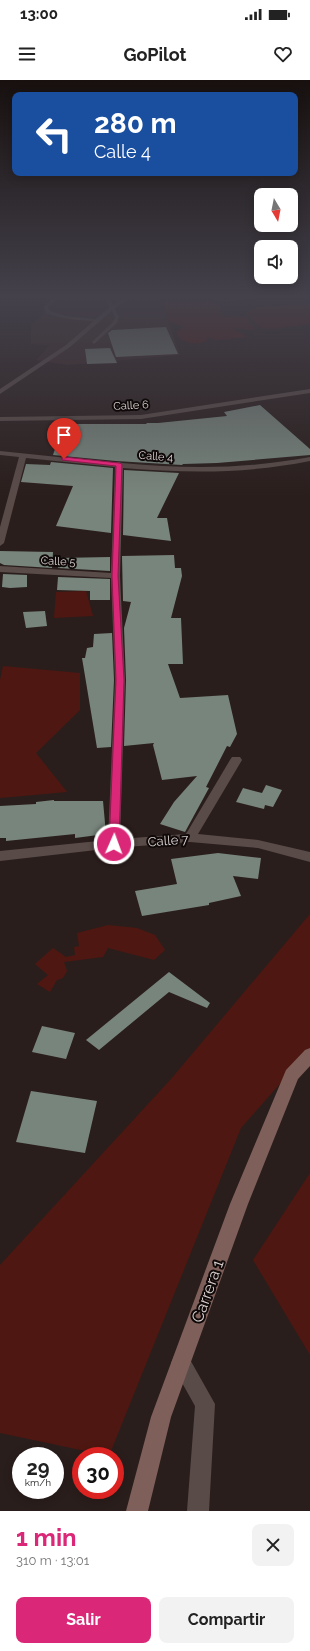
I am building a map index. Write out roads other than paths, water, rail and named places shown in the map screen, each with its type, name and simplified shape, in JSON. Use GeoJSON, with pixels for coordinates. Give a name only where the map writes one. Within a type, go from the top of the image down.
{"type":"FeatureCollection","features":[{"type":"Feature","properties":{"kind":"main road","name":"Carrera 1"},"geometry":{"type":"LineString","coordinates":[[137,1511],[161,1417],[239,1204],[292,1075],[310,1055]]}},
{"type":"Feature","properties":{"kind":"street"},"geometry":{"type":"LineString","coordinates":[[0,392],[43,363]]}},
{"type":"Feature","properties":{"kind":"street","name":"Calle 6"},"geometry":{"type":"LineString","coordinates":[[0,419],[141,417],[310,391]]}},
{"type":"Feature","properties":{"kind":"street","name":"Calle 4"},"geometry":{"type":"LineString","coordinates":[[0,453],[119,464],[214,470],[274,466],[310,459]]}},
{"type":"Feature","properties":{"kind":"street"},"geometry":{"type":"LineString","coordinates":[[0,543],[23,455]]}},
{"type":"Feature","properties":{"kind":"street"},"geometry":{"type":"LineString","coordinates":[[114,844],[120,680],[115,576],[119,464]]}},
{"type":"Feature","properties":{"kind":"street","name":"Calle 5"},"geometry":{"type":"LineString","coordinates":[[0,569],[115,576]]}},
{"type":"Feature","properties":{"kind":"street"},"geometry":{"type":"LineString","coordinates":[[190,838],[236,760]]}},
{"type":"Feature","properties":{"kind":"street","name":"Calle 7"},"geometry":{"type":"LineString","coordinates":[[0,856],[190,838],[258,844],[310,857]]}},
{"type":"Feature","properties":{"kind":"street"},"geometry":{"type":"LineString","coordinates":[[181,1362],[205,1404],[198,1511]]}}]}
